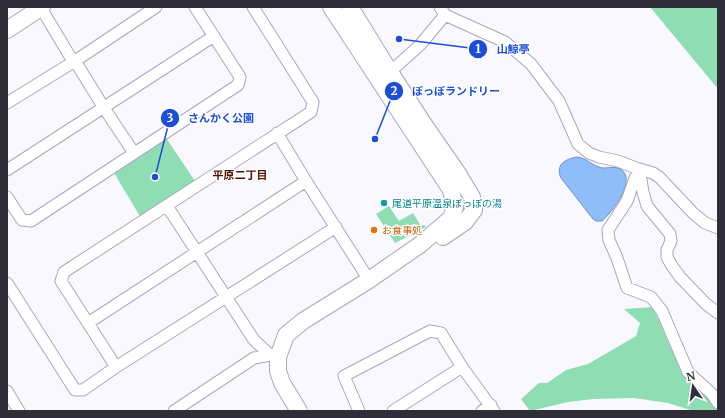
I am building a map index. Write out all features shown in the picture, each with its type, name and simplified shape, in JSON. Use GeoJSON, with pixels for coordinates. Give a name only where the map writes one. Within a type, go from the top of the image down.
{"type":"FeatureCollection","features":[{"type":"Feature","properties":{"kind":"street"},"geometry":{"type":"LineString","coordinates":[[7,103],[75,61],[156,7]]}},
{"type":"Feature","properties":{"kind":"street"},"geometry":{"type":"LineString","coordinates":[[7,197],[22,220],[31,221],[238,85],[240,77],[195,7]]}},
{"type":"Feature","properties":{"kind":"street"},"geometry":{"type":"LineString","coordinates":[[116,367],[61,281],[64,272],[311,112],[313,102],[253,7]]}},
{"type":"Feature","properties":{"kind":"street"},"geometry":{"type":"LineString","coordinates":[[331,7],[419,129]]}},
{"type":"Feature","properties":{"kind":"street"},"geometry":{"type":"LineString","coordinates":[[274,356],[286,335],[303,321],[369,280],[420,244],[451,218],[455,207],[451,190],[390,72],[350,7]]}},
{"type":"Feature","properties":{"kind":"street"},"geometry":{"type":"LineString","coordinates":[[7,30],[42,8],[71,58],[75,61],[134,153]]}},
{"type":"Feature","properties":{"kind":"street"},"geometry":{"type":"LineString","coordinates":[[390,72],[420,45],[443,11],[505,42],[531,64],[559,101],[578,144],[583,148],[599,156],[618,161],[638,172],[653,173],[659,177],[693,213],[705,223],[718,228]]}},
{"type":"Feature","properties":{"kind":"street"},"geometry":{"type":"LineString","coordinates":[[7,170],[214,36]]}},
{"type":"Feature","properties":{"kind":"street"},"geometry":{"type":"LineString","coordinates":[[277,134],[369,280]]}},
{"type":"Feature","properties":{"kind":"street"},"geometry":{"type":"LineString","coordinates":[[638,172],[642,192],[647,206],[670,234],[671,241],[667,250],[667,257],[672,266],[680,277],[706,304],[718,313]]}},
{"type":"Feature","properties":{"kind":"street"},"geometry":{"type":"LineString","coordinates":[[638,172],[626,201],[608,230],[609,240],[627,288],[651,297],[662,311],[688,372],[712,394],[718,403]]}},
{"type":"Feature","properties":{"kind":"street"},"geometry":{"type":"LineString","coordinates":[[88,323],[306,180]]}},
{"type":"Feature","properties":{"kind":"street"},"geometry":{"type":"LineString","coordinates":[[167,206],[254,340],[274,356],[282,383],[299,411]]}},
{"type":"Feature","properties":{"kind":"street"},"geometry":{"type":"LineString","coordinates":[[7,283],[75,390],[83,390],[116,367],[336,227]]}},
{"type":"Feature","properties":{"kind":"street"},"geometry":{"type":"LineString","coordinates":[[359,411],[344,376],[430,331],[440,333],[489,409]]}},
{"type":"Feature","properties":{"kind":"street"},"geometry":{"type":"LineString","coordinates":[[174,411],[254,358],[274,356]]}},
{"type":"Feature","properties":{"kind":"street"},"geometry":{"type":"LineString","coordinates":[[393,411],[462,366]]}},
{"type":"Feature","properties":{"kind":"street"},"geometry":{"type":"LineString","coordinates":[[7,391],[19,411]]}},
{"type":"Feature","properties":{"kind":"green space"},"geometry":{"type":"Polygon","coordinates":[[[650,7],[718,7],[718,89],[650,7]]]}},
{"type":"Feature","properties":{"kind":"green space"},"geometry":{"type":"Polygon","coordinates":[[[166,138],[195,181],[141,218],[114,173],[166,138]]]}},
{"type":"Feature","properties":{"kind":"green space"},"geometry":{"type":"Polygon","coordinates":[[[389,206],[399,221],[413,213],[421,226],[424,225],[426,227],[395,243],[376,214],[389,206]]]}},
{"type":"Feature","properties":{"kind":"green space"},"geometry":{"type":"Polygon","coordinates":[[[653,307],[669,344],[685,373],[718,406],[718,411],[690,411],[668,403],[634,398],[593,399],[568,402],[530,411],[521,399],[539,383],[547,383],[566,370],[588,364],[636,336],[640,323],[624,309],[653,307]]]}},
{"type":"Feature","properties":{"kind":"water"},"geometry":{"type":"Polygon","coordinates":[[[577,157],[602,168],[617,168],[625,173],[626,180],[622,195],[612,211],[602,221],[596,221],[593,219],[561,178],[559,173],[562,163],[577,157]]]}},
{"type":"Feature","properties":{"kind":"place","name":"山鯨亭"},"geometry":{"type":"Point","coordinates":[399,39]}},
{"type":"Feature","properties":{"kind":"place","name":"ぽっぽランドリー"},"geometry":{"type":"Point","coordinates":[375,139]}},
{"type":"Feature","properties":{"kind":"place","name":"さんかく公園"},"geometry":{"type":"Point","coordinates":[155,177]}},
{"type":"Feature","properties":{"kind":"place","name":"尾道平原温泉ぽっぽの湯"},"geometry":{"type":"Point","coordinates":[384,203]}},
{"type":"Feature","properties":{"kind":"place","name":"お食事処"},"geometry":{"type":"Point","coordinates":[374,230]}},
{"type":"Feature","properties":{"kind":"district","name":"平原二丁目"},"geometry":{"type":"Point","coordinates":[240,175]}}]}
